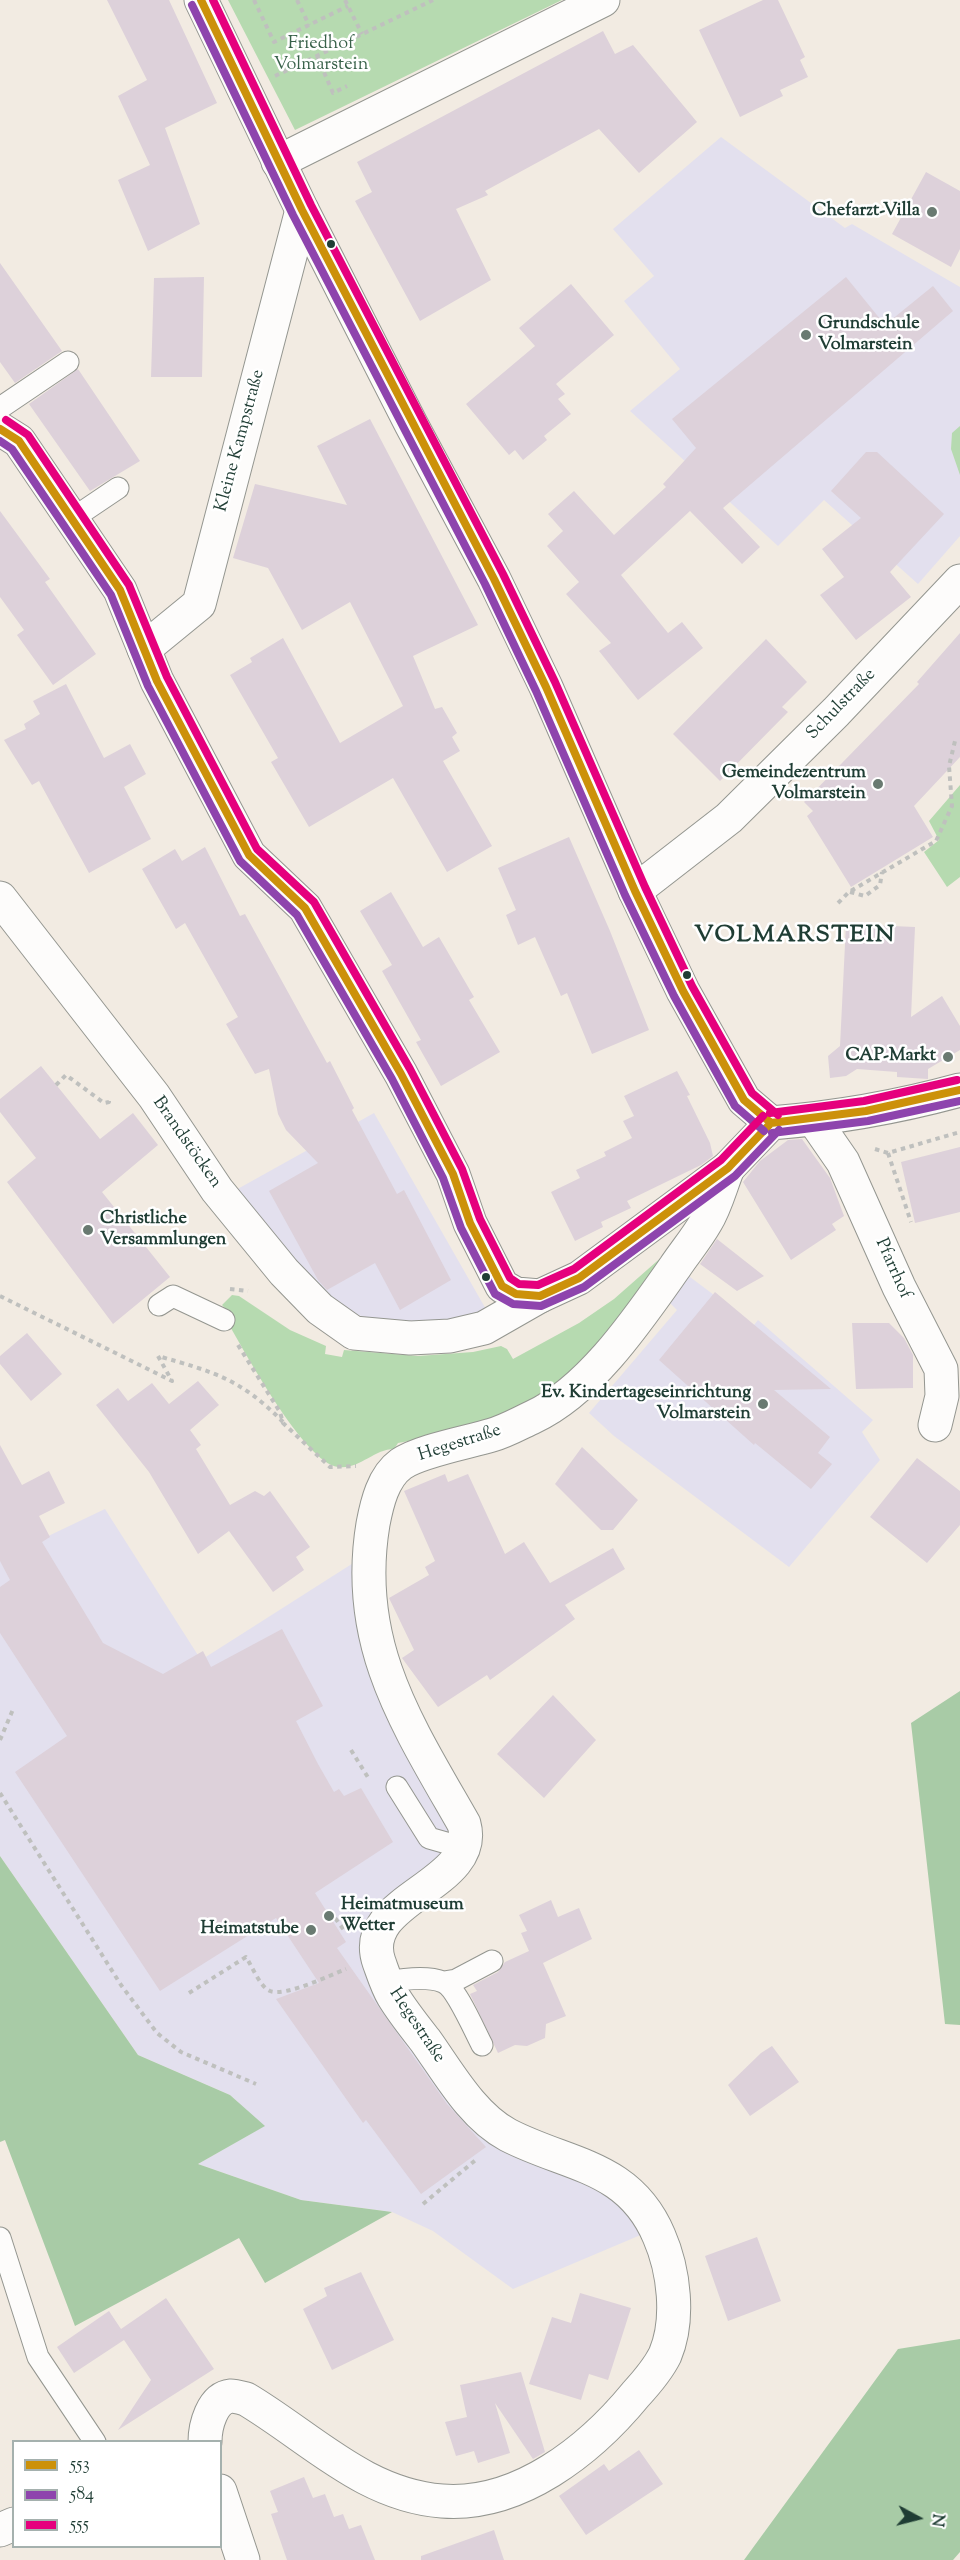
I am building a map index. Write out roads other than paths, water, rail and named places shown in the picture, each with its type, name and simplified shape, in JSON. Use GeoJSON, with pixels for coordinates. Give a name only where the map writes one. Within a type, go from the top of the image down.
{"type":"FeatureCollection","features":[{"type":"Feature","properties":{"kind":"street"},"geometry":{"type":"LineString","coordinates":[[201,0],[302,210],[411,424],[504,598],[546,687],[635,891],[683,991],[744,1100],[771,1123]]}},
{"type":"Feature","properties":{"kind":"street"},"geometry":{"type":"LineString","coordinates":[[278,162],[603,0]]}},
{"type":"Feature","properties":{"kind":"street","name":"Kleine Kampstraße"},"geometry":{"type":"LineString","coordinates":[[144,649],[199,604],[302,210]]}},
{"type":"Feature","properties":{"kind":"street"},"geometry":{"type":"LineString","coordinates":[[0,429],[19,441],[120,590],[157,681],[249,855],[305,908],[401,1074],[453,1173],[470,1223],[502,1286],[516,1293],[540,1296]]}},
{"type":"Feature","properties":{"kind":"street","name":"Schulstraße"},"geometry":{"type":"LineString","coordinates":[[635,891],[729,818],[836,712],[960,581]]}},
{"type":"Feature","properties":{"kind":"street","name":"Brandstöcken"},"geometry":{"type":"LineString","coordinates":[[0,898],[154,1096],[217,1190],[284,1272],[320,1309],[354,1333],[410,1338],[450,1336],[484,1328],[540,1296],[579,1278],[728,1168]]}},
{"type":"Feature","properties":{"kind":"street"},"geometry":{"type":"LineString","coordinates":[[728,1168],[771,1123],[814,1120],[911,1103],[960,1090]]}},
{"type":"Feature","properties":{"kind":"street","name":"Pfarrhof"},"geometry":{"type":"LineString","coordinates":[[814,1120],[843,1162],[899,1287],[940,1369],[942,1396],[935,1425]]}},
{"type":"Feature","properties":{"kind":"street","name":"Hegestraße"},"geometry":{"type":"LineString","coordinates":[[201,2440],[208,2420],[219,2402],[231,2396],[246,2399],[378,2486],[425,2499],[467,2502],[522,2487],[572,2455],[623,2410],[653,2374],[669,2342],[673,2316],[671,2288],[659,2235],[640,2203],[626,2187],[602,2173],[507,2135],[487,2119],[463,2093],[392,1995],[378,1958],[378,1943],[388,1920],[399,1908],[454,1865],[464,1848],[466,1834],[464,1824],[389,1684],[379,1657],[368,1589],[370,1541],[377,1502],[385,1484],[401,1464],[449,1446],[494,1435],[537,1415],[572,1392],[607,1356],[640,1315],[707,1221],[728,1168]]}},
{"type":"Feature","properties":{"kind":"street"},"geometry":{"type":"LineString","coordinates":[[222,2497],[243,2560]]}},
{"type":"Feature","properties":{"kind":"lane"},"geometry":{"type":"LineString","coordinates":[[0,408],[68,362]]}},
{"type":"Feature","properties":{"kind":"lane"},"geometry":{"type":"LineString","coordinates":[[72,519],[118,488]]}},
{"type":"Feature","properties":{"kind":"lane"},"geometry":{"type":"LineString","coordinates":[[159,1305],[173,1296],[224,1320]]}},
{"type":"Feature","properties":{"kind":"lane"},"geometry":{"type":"LineString","coordinates":[[397,1787],[429,1839],[464,1848]]}},
{"type":"Feature","properties":{"kind":"lane"},"geometry":{"type":"LineString","coordinates":[[387,1982],[404,1979],[444,1982],[456,1980],[492,1961]]}},
{"type":"Feature","properties":{"kind":"lane"},"geometry":{"type":"LineString","coordinates":[[444,1982],[453,1991],[482,2045]]}},
{"type":"Feature","properties":{"kind":"lane"},"geometry":{"type":"LineString","coordinates":[[0,2238],[38,2357],[94,2440]]}},
{"type":"Feature","properties":{"kind":"place","name":"Chefarzt-Villa"},"geometry":{"type":"Point","coordinates":[932,212]}},
{"type":"Feature","properties":{"kind":"place","name":"Grundschule Volmarstein"},"geometry":{"type":"Point","coordinates":[806,335]}},
{"type":"Feature","properties":{"kind":"place","name":"Gemeindezentrum Volmarstein"},"geometry":{"type":"Point","coordinates":[878,784]}},
{"type":"Feature","properties":{"kind":"place","name":"CAP-Markt"},"geometry":{"type":"Point","coordinates":[948,1057]}},
{"type":"Feature","properties":{"kind":"place","name":"Christliche Versammlungen"},"geometry":{"type":"Point","coordinates":[88,1230]}},
{"type":"Feature","properties":{"kind":"place","name":"Ev. Kindertageseinrichtung Volmarstein"},"geometry":{"type":"Point","coordinates":[763,1404]}},
{"type":"Feature","properties":{"kind":"place","name":"Heimatmuseum Wetter"},"geometry":{"type":"Point","coordinates":[329,1916]}},
{"type":"Feature","properties":{"kind":"place","name":"Heimatstube"},"geometry":{"type":"Point","coordinates":[311,1930]}},
{"type":"Feature","properties":{"kind":"district","name":"VOLMARSTEIN"},"geometry":{"type":"Point","coordinates":[795,937]}},
{"type":"Feature","properties":{"kind":"park label","name":"Friedhof Volmarstein"},"geometry":{"type":"Point","coordinates":[321,55]}}]}
